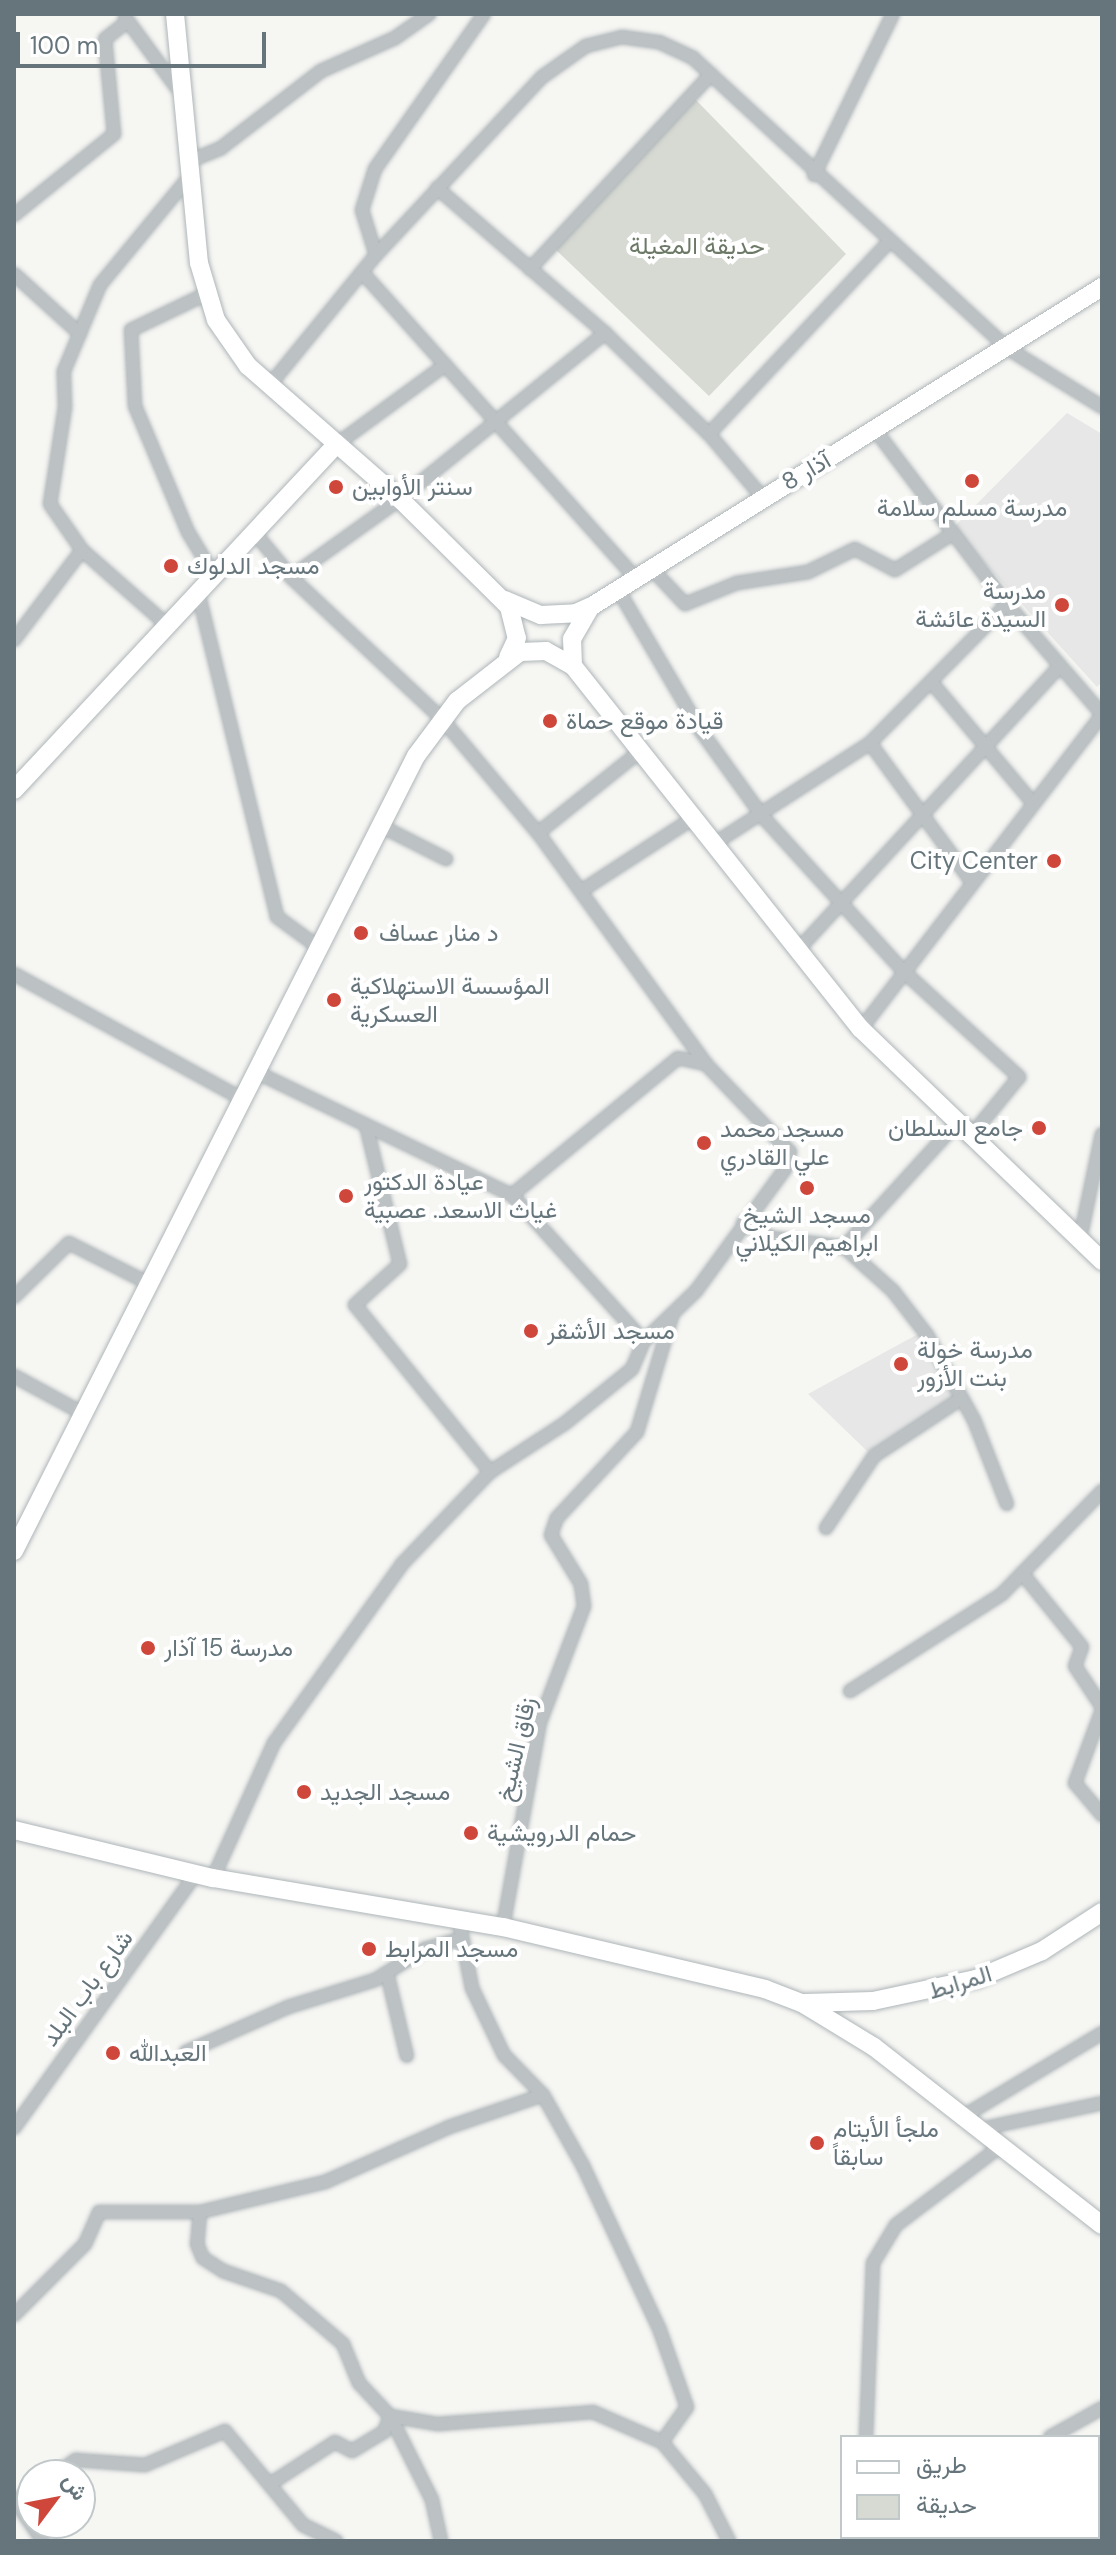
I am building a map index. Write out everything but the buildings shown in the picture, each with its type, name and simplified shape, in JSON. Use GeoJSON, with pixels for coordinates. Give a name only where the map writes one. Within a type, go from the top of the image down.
{"type":"FeatureCollection","features":[{"type":"Feature","properties":{"kind":"main road"},"geometry":{"type":"LineString","coordinates":[[14,1551],[381,826],[441,718],[508,657],[517,627],[502,599],[400,499],[269,386],[230,345],[206,294],[188,169],[176,14]]}},
{"type":"Feature","properties":{"kind":"main road","name":"8 آذار"},"geometry":{"type":"LineString","coordinates":[[502,599],[541,615],[592,606],[1102,287]]}},
{"type":"Feature","properties":{"kind":"main road"},"geometry":{"type":"LineString","coordinates":[[14,790],[337,444]]}},
{"type":"Feature","properties":{"kind":"main road"},"geometry":{"type":"LineString","coordinates":[[573,666],[576,627],[592,606]]}},
{"type":"Feature","properties":{"kind":"main road"},"geometry":{"type":"LineString","coordinates":[[508,657],[546,651],[573,666],[796,952],[861,1029],[955,1125],[1102,1261]]}},
{"type":"Feature","properties":{"kind":"main road"},"geometry":{"type":"LineString","coordinates":[[14,1830],[204,1876],[460,1930],[503,1927],[730,1980],[802,2003],[874,2047],[1102,2225]]}},
{"type":"Feature","properties":{"kind":"main road","name":"المرابط"},"geometry":{"type":"LineString","coordinates":[[802,2003],[873,2001],[943,1989],[1042,1951],[1102,1912]]}},
{"type":"Feature","properties":{"kind":"street"},"geometry":{"type":"LineString","coordinates":[[167,625],[82,550],[50,504],[65,407],[64,371],[100,285],[188,169],[221,148],[321,71],[395,38],[429,14]]}},
{"type":"Feature","properties":{"kind":"street"},"geometry":{"type":"LineString","coordinates":[[376,255],[362,210],[375,169],[484,14]]}},
{"type":"Feature","properties":{"kind":"street"},"geometry":{"type":"LineString","coordinates":[[814,175],[893,14]]}},
{"type":"Feature","properties":{"kind":"street"},"geometry":{"type":"LineString","coordinates":[[14,215],[114,134],[105,39],[126,17],[182,95]]}},
{"type":"Feature","properties":{"kind":"street"},"geometry":{"type":"LineString","coordinates":[[269,386],[376,255],[542,77],[586,46],[622,37],[659,42],[693,58],[814,175],[1007,348],[1102,407]]}},
{"type":"Feature","properties":{"kind":"street"},"geometry":{"type":"LineString","coordinates":[[530,269],[711,74]]}},
{"type":"Feature","properties":{"kind":"street"},"geometry":{"type":"LineString","coordinates":[[437,188],[605,333],[709,434],[762,497]]}},
{"type":"Feature","properties":{"kind":"street"},"geometry":{"type":"LineString","coordinates":[[709,434],[888,243]]}},
{"type":"Feature","properties":{"kind":"street"},"geometry":{"type":"LineString","coordinates":[[362,272],[495,422],[642,572],[685,604],[737,583],[808,572],[855,549],[895,570],[952,534]]}},
{"type":"Feature","properties":{"kind":"street"},"geometry":{"type":"LineString","coordinates":[[14,274],[80,334]]}},
{"type":"Feature","properties":{"kind":"street"},"geometry":{"type":"LineString","coordinates":[[206,294],[131,330],[135,406],[188,532],[214,575]]}},
{"type":"Feature","properties":{"kind":"street"},"geometry":{"type":"LineString","coordinates":[[291,577],[400,499],[605,333]]}},
{"type":"Feature","properties":{"kind":"street"},"geometry":{"type":"LineString","coordinates":[[337,444],[445,365]]}},
{"type":"Feature","properties":{"kind":"street"},"geometry":{"type":"LineString","coordinates":[[861,1029],[902,970],[1102,715],[1007,604],[876,431]]}},
{"type":"Feature","properties":{"kind":"street"},"geometry":{"type":"LineString","coordinates":[[254,532],[291,577],[441,718],[538,833],[706,1064]]}},
{"type":"Feature","properties":{"kind":"street"},"geometry":{"type":"LineString","coordinates":[[14,640],[82,550]]}},
{"type":"Feature","properties":{"kind":"street"},"geometry":{"type":"LineString","coordinates":[[617,588],[701,731],[763,817],[902,970],[1019,1077],[969,1138]]}},
{"type":"Feature","properties":{"kind":"street"},"geometry":{"type":"LineString","coordinates":[[198,592],[277,917],[318,947]]}},
{"type":"Feature","properties":{"kind":"street"},"geometry":{"type":"LineString","coordinates":[[712,845],[763,817],[870,743],[933,684],[1007,604]]}},
{"type":"Feature","properties":{"kind":"street"},"geometry":{"type":"LineString","coordinates":[[796,952],[1059,667]]}},
{"type":"Feature","properties":{"kind":"street"},"geometry":{"type":"LineString","coordinates":[[933,684],[1033,803]]}},
{"type":"Feature","properties":{"kind":"street"},"geometry":{"type":"LineString","coordinates":[[870,743],[971,881]]}},
{"type":"Feature","properties":{"kind":"street"},"geometry":{"type":"LineString","coordinates":[[538,833],[639,752]]}},
{"type":"Feature","properties":{"kind":"street"},"geometry":{"type":"LineString","coordinates":[[581,891],[692,819]]}},
{"type":"Feature","properties":{"kind":"street"},"geometry":{"type":"LineString","coordinates":[[381,826],[446,859]]}},
{"type":"Feature","properties":{"kind":"street"},"geometry":{"type":"LineString","coordinates":[[14,974],[244,1100]]}},
{"type":"Feature","properties":{"kind":"street"},"geometry":{"type":"LineString","coordinates":[[512,1195],[678,1058],[706,1064]]}},
{"type":"Feature","properties":{"kind":"street","name":"شارع باب البلد"},"geometry":{"type":"LineString","coordinates":[[14,2128],[204,1876],[274,1743],[402,1564],[490,1472],[564,1424],[632,1369],[644,1341],[696,1291],[785,1169],[790,1152],[706,1064]]}},
{"type":"Feature","properties":{"kind":"street"},"geometry":{"type":"LineString","coordinates":[[258,1073],[512,1195],[644,1341]]}},
{"type":"Feature","properties":{"kind":"street"},"geometry":{"type":"LineString","coordinates":[[366,1125],[400,1264],[355,1305],[490,1472]]}},
{"type":"Feature","properties":{"kind":"street"},"geometry":{"type":"LineString","coordinates":[[844,1247],[955,1125]]}},
{"type":"Feature","properties":{"kind":"street"},"geometry":{"type":"LineString","coordinates":[[1080,1239],[1102,1134]]}},
{"type":"Feature","properties":{"kind":"street"},"geometry":{"type":"LineString","coordinates":[[743,1223],[773,1238],[844,1247],[893,1291],[927,1335],[962,1398],[1007,1504]]}},
{"type":"Feature","properties":{"kind":"street"},"geometry":{"type":"LineString","coordinates":[[14,1297],[69,1243],[148,1283]]}},
{"type":"Feature","properties":{"kind":"street","name":"زقاق الشيخ"},"geometry":{"type":"LineString","coordinates":[[503,1927],[540,1722],[584,1606],[581,1584],[551,1535],[557,1518],[637,1432],[673,1313]]}},
{"type":"Feature","properties":{"kind":"street"},"geometry":{"type":"LineString","coordinates":[[14,1376],[84,1414]]}},
{"type":"Feature","properties":{"kind":"street"},"geometry":{"type":"LineString","coordinates":[[826,1528],[874,1456],[962,1398]]}},
{"type":"Feature","properties":{"kind":"street"},"geometry":{"type":"LineString","coordinates":[[850,1691],[1002,1594],[1102,1491]]}},
{"type":"Feature","properties":{"kind":"street"},"geometry":{"type":"LineString","coordinates":[[1022,1573],[1082,1647],[1075,1666],[1102,1709],[1075,1783],[1102,1815]]}},
{"type":"Feature","properties":{"kind":"street"},"geometry":{"type":"LineString","coordinates":[[186,2052],[246,2023],[387,1973],[460,1930],[472,1988],[504,2055],[543,2095],[583,2166],[659,2328],[687,2407],[662,2442]]}},
{"type":"Feature","properties":{"kind":"street"},"geometry":{"type":"LineString","coordinates":[[387,1973],[407,2056]]}},
{"type":"Feature","properties":{"kind":"street"},"geometry":{"type":"LineString","coordinates":[[964,2116],[1102,2033]]}},
{"type":"Feature","properties":{"kind":"street"},"geometry":{"type":"LineString","coordinates":[[14,2315],[85,2244],[99,2212],[200,2212],[325,2182],[449,2127],[543,2095]]}},
{"type":"Feature","properties":{"kind":"street"},"geometry":{"type":"LineString","coordinates":[[980,2129],[1102,2103]]}},
{"type":"Feature","properties":{"kind":"street"},"geometry":{"type":"LineString","coordinates":[[866,2435],[873,2263],[896,2225],[1001,2146]]}},
{"type":"Feature","properties":{"kind":"street"},"geometry":{"type":"LineString","coordinates":[[200,2212],[197,2244],[203,2258],[223,2271],[281,2291],[332,2332],[359,2383],[390,2416],[432,2500],[441,2541]]}},
{"type":"Feature","properties":{"kind":"street"},"geometry":{"type":"LineString","coordinates":[[1054,2435],[1102,2408]]}},
{"type":"Feature","properties":{"kind":"street"},"geometry":{"type":"LineString","coordinates":[[390,2416],[438,2424],[593,2412],[662,2442],[705,2494],[729,2541]]}},
{"type":"Feature","properties":{"kind":"street"},"geometry":{"type":"LineString","coordinates":[[270,2484],[335,2442],[352,2451],[384,2432],[390,2416]]}},
{"type":"Feature","properties":{"kind":"street"},"geometry":{"type":"LineString","coordinates":[[96,2461],[145,2465],[225,2431],[303,2525],[336,2541]]}},
{"type":"Feature","properties":{"kind":"street"},"geometry":{"type":"LineString","coordinates":[[15,2500],[43,2541]]}},
{"type":"Feature","properties":{"kind":"shaded area","name":"مدرسة السيدة عائشة"},"geometry":{"type":"Polygon","coordinates":[[[1067,413],[1102,434],[1102,682],[1097,687],[953,528],[1067,413]]]}},
{"type":"Feature","properties":{"kind":"shaded area","name":"مدرسة خولة بنت الأزور"},"geometry":{"type":"Polygon","coordinates":[[[920,1333],[957,1396],[868,1452],[808,1394],[920,1333]]]}},
{"type":"Feature","properties":{"kind":"green space","name":"حديقة المغيلة"},"geometry":{"type":"Polygon","coordinates":[[[695,99],[846,254],[709,396],[555,249],[695,99]]]}},
{"type":"Feature","properties":{"kind":"place","name":"مدرسة مسلم سلامة"},"geometry":{"type":"Point","coordinates":[972,481]}},
{"type":"Feature","properties":{"kind":"place","name":"سنتر الأوابين"},"geometry":{"type":"Point","coordinates":[336,487]}},
{"type":"Feature","properties":{"kind":"place","name":"مسجد الدلوك"},"geometry":{"type":"Point","coordinates":[171,566]}},
{"type":"Feature","properties":{"kind":"place","name":"مدرسة السيدة عائشة"},"geometry":{"type":"Point","coordinates":[1062,605]}},
{"type":"Feature","properties":{"kind":"place","name":"قيادة موقع حماة"},"geometry":{"type":"Point","coordinates":[550,721]}},
{"type":"Feature","properties":{"kind":"place","name":"City Center"},"geometry":{"type":"Point","coordinates":[1054,861]}},
{"type":"Feature","properties":{"kind":"place","name":"د منار عساف"},"geometry":{"type":"Point","coordinates":[361,933]}},
{"type":"Feature","properties":{"kind":"place","name":"المؤسسة الاستهلاكية العسكرية"},"geometry":{"type":"Point","coordinates":[334,1000]}},
{"type":"Feature","properties":{"kind":"place","name":"جامع السلطان"},"geometry":{"type":"Point","coordinates":[1039,1128]}},
{"type":"Feature","properties":{"kind":"place","name":"مسجد محمد علي القادري"},"geometry":{"type":"Point","coordinates":[704,1143]}},
{"type":"Feature","properties":{"kind":"place","name":"مسجد الشيخ ابراهيم الكيلاني"},"geometry":{"type":"Point","coordinates":[807,1188]}},
{"type":"Feature","properties":{"kind":"place","name":"عيادة الدكتور غياث الاسعد. عصبية"},"geometry":{"type":"Point","coordinates":[346,1196]}},
{"type":"Feature","properties":{"kind":"place","name":"مسجد الأشقر"},"geometry":{"type":"Point","coordinates":[531,1331]}},
{"type":"Feature","properties":{"kind":"place","name":"مدرسة خولة بنت الأزور"},"geometry":{"type":"Point","coordinates":[901,1364]}},
{"type":"Feature","properties":{"kind":"place","name":"مدرسة 15 آذار"},"geometry":{"type":"Point","coordinates":[148,1648]}},
{"type":"Feature","properties":{"kind":"place","name":"مسجد الجديد"},"geometry":{"type":"Point","coordinates":[304,1792]}},
{"type":"Feature","properties":{"kind":"place","name":"حمام الدرويشية"},"geometry":{"type":"Point","coordinates":[471,1833]}},
{"type":"Feature","properties":{"kind":"place","name":"مسجد المرابط"},"geometry":{"type":"Point","coordinates":[369,1949]}},
{"type":"Feature","properties":{"kind":"place","name":"العبدالله"},"geometry":{"type":"Point","coordinates":[113,2053]}},
{"type":"Feature","properties":{"kind":"place","name":"ملجأ الأيتام سابقاً"},"geometry":{"type":"Point","coordinates":[817,2143]}}]}
